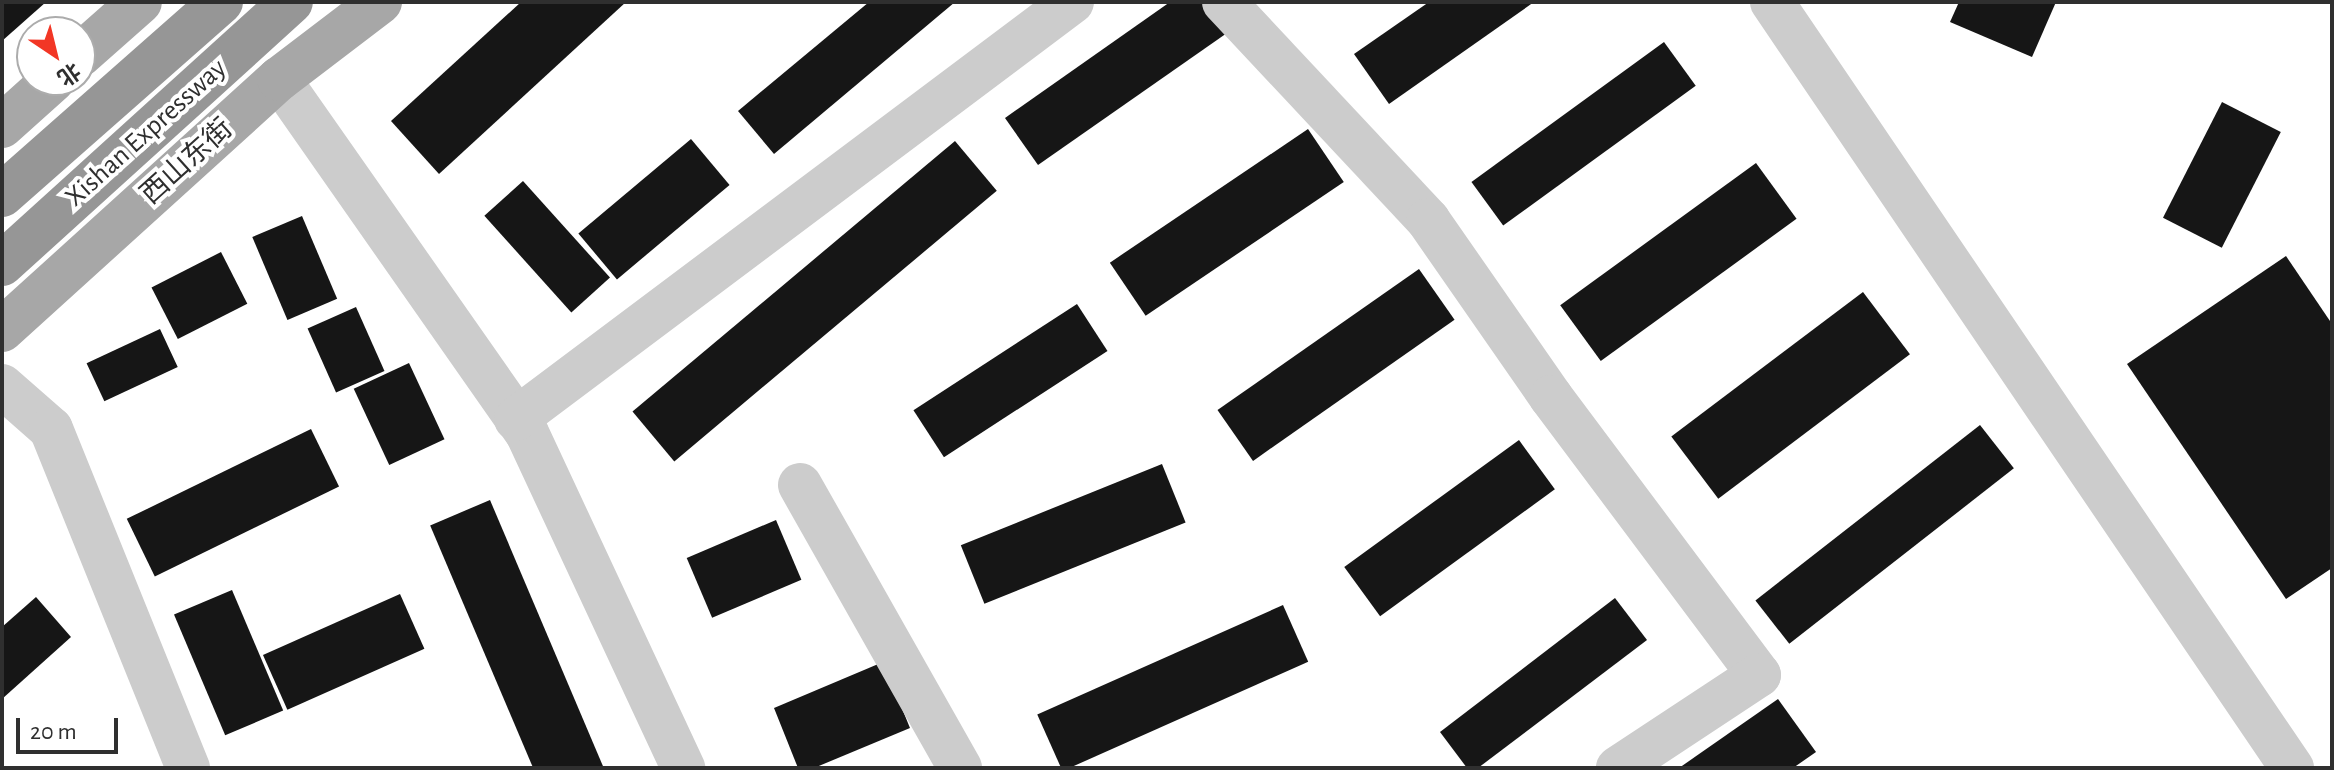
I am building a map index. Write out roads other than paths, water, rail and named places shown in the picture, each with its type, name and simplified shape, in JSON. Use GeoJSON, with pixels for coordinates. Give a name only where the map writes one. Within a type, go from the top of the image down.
{"type":"FeatureCollection","features":[{"type":"Feature","properties":{"kind":"highway","name":"Xishan Expressway"},"geometry":{"type":"LineString","coordinates":[[2,195],[221,2]]}},
{"type":"Feature","properties":{"kind":"highway","name":"Xishan Expressway"},"geometry":{"type":"LineString","coordinates":[[2,264],[290,3]]}},
{"type":"Feature","properties":{"kind":"main road"},"geometry":{"type":"LineString","coordinates":[[96,41],[140,2]]}},
{"type":"Feature","properties":{"kind":"main road","name":"西山东街"},"geometry":{"type":"LineString","coordinates":[[2,330],[279,79],[380,2]]}},
{"type":"Feature","properties":{"kind":"main road"},"geometry":{"type":"LineString","coordinates":[[2,126],[35,96]]}},
{"type":"Feature","properties":{"kind":"street"},"geometry":{"type":"LineString","coordinates":[[516,419],[1072,2]]}},
{"type":"Feature","properties":{"kind":"street"},"geometry":{"type":"LineString","coordinates":[[1224,2],[1428,220],[1551,397],[1759,675],[1618,768]]}},
{"type":"Feature","properties":{"kind":"street"},"geometry":{"type":"LineString","coordinates":[[1772,2],[2292,768]]}},
{"type":"Feature","properties":{"kind":"street"},"geometry":{"type":"LineString","coordinates":[[279,79],[516,419],[683,768]]}},
{"type":"Feature","properties":{"kind":"street"},"geometry":{"type":"LineString","coordinates":[[2,386],[51,429],[188,768]]}},
{"type":"Feature","properties":{"kind":"street"},"geometry":{"type":"LineString","coordinates":[[800,485],[960,768]]}}]}
